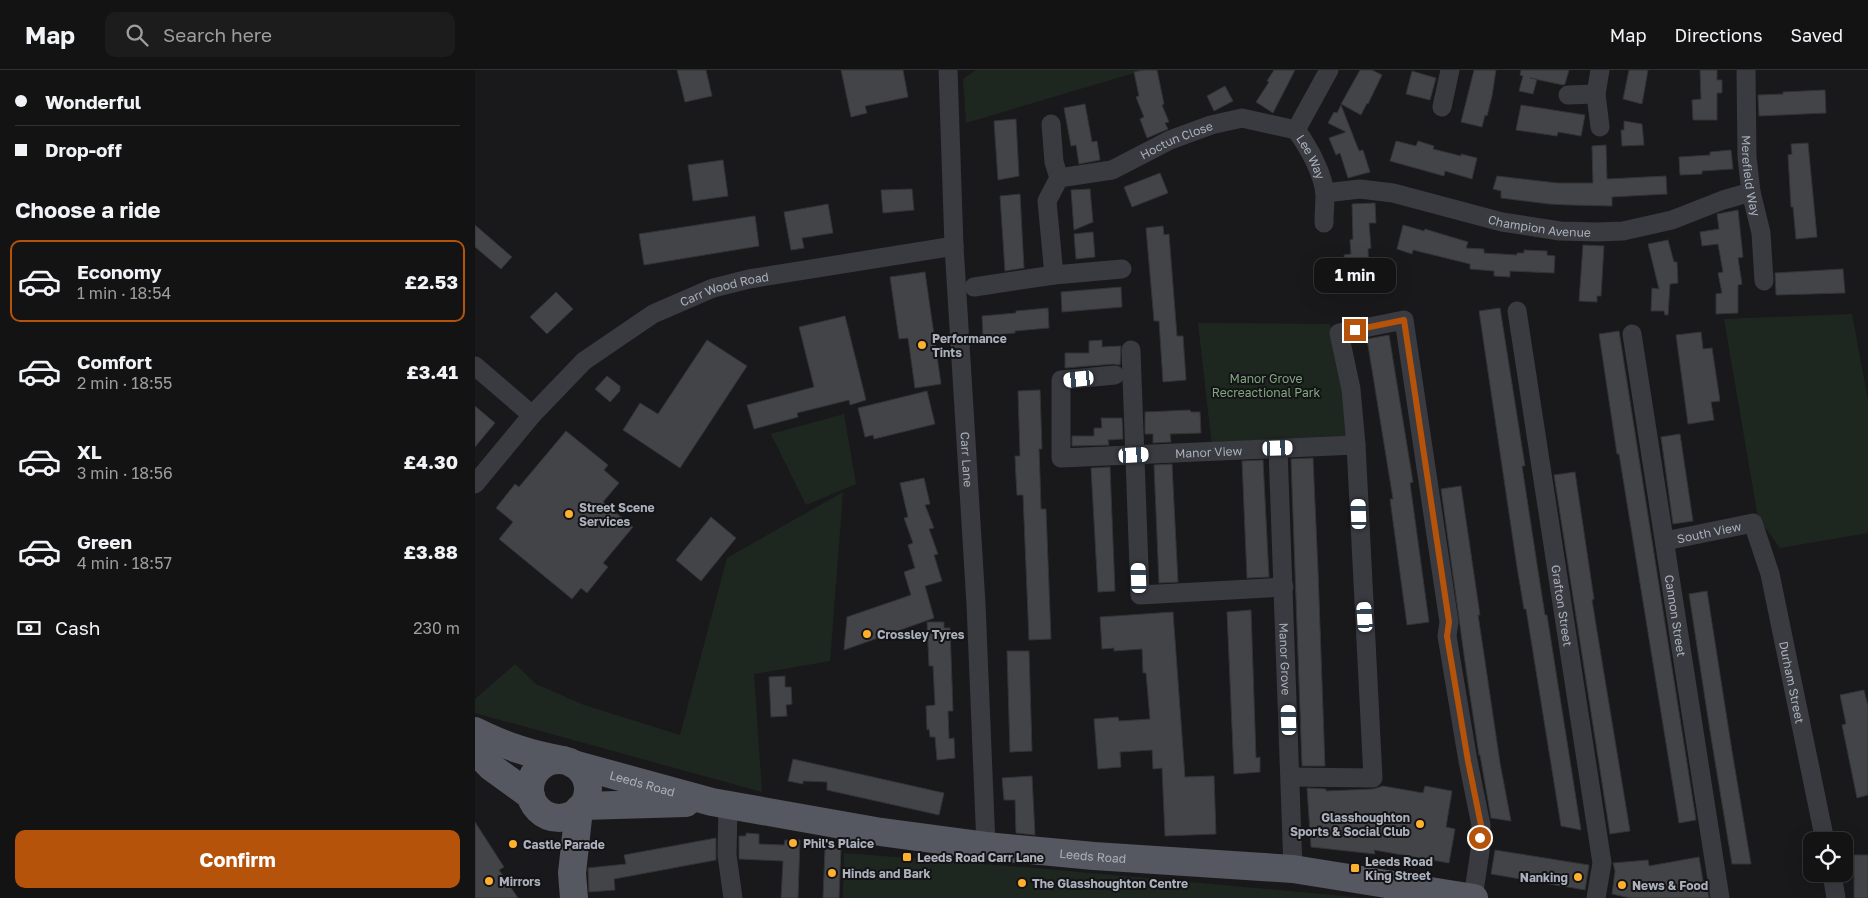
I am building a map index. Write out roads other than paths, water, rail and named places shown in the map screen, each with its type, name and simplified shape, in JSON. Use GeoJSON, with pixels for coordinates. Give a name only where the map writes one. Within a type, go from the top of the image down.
{"type":"FeatureCollection","features":[{"type":"Feature","properties":{"kind":"main road","name":"Leeds Road"},"geometry":{"type":"LineString","coordinates":[[475,730],[503,745],[530,754],[568,762],[720,804],[881,832],[986,846],[1094,856],[1293,869],[1474,898]]}},
{"type":"Feature","properties":{"kind":"main road"},"geometry":{"type":"LineString","coordinates":[[475,750],[491,767],[551,817],[569,816],[581,807]]}},
{"type":"Feature","properties":{"kind":"main road"},"geometry":{"type":"LineString","coordinates":[[553,760],[568,762],[585,775],[587,782],[586,798],[581,807],[573,885],[561,840],[537,805],[530,786],[532,777],[537,769],[553,760]]}},
{"type":"Feature","properties":{"kind":"main road","name":"Leeds Road"},"geometry":{"type":"LineString","coordinates":[[581,807],[720,804]]}},
{"type":"Feature","properties":{"kind":"street","name":"Lee Way"},"geometry":{"type":"LineString","coordinates":[[1324,223],[1325,193],[1321,178],[1306,144],[1296,130],[1329,70]]}},
{"type":"Feature","properties":{"kind":"street"},"geometry":{"type":"LineString","coordinates":[[1442,107],[1450,70]]}},
{"type":"Feature","properties":{"kind":"street"},"geometry":{"type":"LineString","coordinates":[[1600,70],[1596,94],[1600,127]]}},
{"type":"Feature","properties":{"kind":"street","name":"Merefield Way"},"geometry":{"type":"LineString","coordinates":[[1745,70],[1747,157],[1751,192],[1761,233],[1764,281]]}},
{"type":"Feature","properties":{"kind":"street","name":"Carr Lane"},"geometry":{"type":"LineString","coordinates":[[952,71],[954,246],[976,604],[986,846]]}},
{"type":"Feature","properties":{"kind":"street"},"geometry":{"type":"LineString","coordinates":[[1568,95],[1596,94]]}},
{"type":"Feature","properties":{"kind":"street","name":"Hoctun Close"},"geometry":{"type":"LineString","coordinates":[[1059,178],[1111,170],[1170,140],[1211,125],[1242,118],[1296,130]]}},
{"type":"Feature","properties":{"kind":"street"},"geometry":{"type":"LineString","coordinates":[[1051,124],[1054,162],[1059,178],[1047,202],[1054,276]]}},
{"type":"Feature","properties":{"kind":"street","name":"Champion Avenue"},"geometry":{"type":"LineString","coordinates":[[1325,193],[1359,189],[1393,192],[1502,222],[1560,231],[1597,232],[1623,231],[1672,220],[1723,200],[1751,192]]}},
{"type":"Feature","properties":{"kind":"street","name":"Carr Wood Road"},"geometry":{"type":"LineString","coordinates":[[475,484],[533,415],[584,361],[653,314],[713,288],[749,279],[954,246]]}},
{"type":"Feature","properties":{"kind":"street"},"geometry":{"type":"LineString","coordinates":[[975,287],[1122,269]]}},
{"type":"Feature","properties":{"kind":"street","name":"Grafton Street"},"geometry":{"type":"LineString","coordinates":[[1517,311],[1602,863],[1596,898]]}},
{"type":"Feature","properties":{"kind":"street"},"geometry":{"type":"LineString","coordinates":[[1291,777],[1373,778],[1356,445],[1351,389],[1339,333],[1404,320],[1449,622],[1447,636],[1481,825],[1474,898]]}},
{"type":"Feature","properties":{"kind":"street","name":"Cannon Street"},"geometry":{"type":"LineString","coordinates":[[1632,334],[1720,898]]}},
{"type":"Feature","properties":{"kind":"street"},"geometry":{"type":"LineString","coordinates":[[1131,350],[1140,595],[1283,587]]}},
{"type":"Feature","properties":{"kind":"street"},"geometry":{"type":"LineString","coordinates":[[475,366],[533,415]]}},
{"type":"Feature","properties":{"kind":"street","name":"Manor View"},"geometry":{"type":"LineString","coordinates":[[1115,375],[1061,380],[1061,458],[1356,445]]}},
{"type":"Feature","properties":{"kind":"street","name":"Manor Grove"},"geometry":{"type":"LineString","coordinates":[[1278,448],[1293,869]]}},
{"type":"Feature","properties":{"kind":"street","name":"South View"},"geometry":{"type":"LineString","coordinates":[[1665,541],[1753,523]]}},
{"type":"Feature","properties":{"kind":"street","name":"Durham Street"},"geometry":{"type":"LineString","coordinates":[[1753,523],[1770,574],[1823,832]]}},
{"type":"Feature","properties":{"kind":"street"},"geometry":{"type":"LineString","coordinates":[[720,804],[733,898]]}},
{"type":"Feature","properties":{"kind":"street"},"geometry":{"type":"LineString","coordinates":[[1833,882],[1836,898]]}},
{"type":"Feature","properties":{"kind":"place","name":"Performance Tints"},"geometry":{"type":"Point","coordinates":[922,345]}},
{"type":"Feature","properties":{"kind":"place","name":"Street Scene Services"},"geometry":{"type":"Point","coordinates":[569,514]}},
{"type":"Feature","properties":{"kind":"place","name":"Crossley Tyres"},"geometry":{"type":"Point","coordinates":[867,634]}},
{"type":"Feature","properties":{"kind":"place","name":"Glasshoughton Sports & Social Club"},"geometry":{"type":"Point","coordinates":[1420,824]}},
{"type":"Feature","properties":{"kind":"place","name":"Phil's Plaice"},"geometry":{"type":"Point","coordinates":[793,843]}},
{"type":"Feature","properties":{"kind":"place","name":"Castle Parade"},"geometry":{"type":"Point","coordinates":[513,844]}},
{"type":"Feature","properties":{"kind":"place","name":"Leeds Road Carr Lane"},"geometry":{"type":"Point","coordinates":[907,857]}},
{"type":"Feature","properties":{"kind":"place","name":"Leeds Road King Street"},"geometry":{"type":"Point","coordinates":[1355,868]}},
{"type":"Feature","properties":{"kind":"place","name":"Hinds and Bark"},"geometry":{"type":"Point","coordinates":[832,873]}},
{"type":"Feature","properties":{"kind":"place","name":"Nanking"},"geometry":{"type":"Point","coordinates":[1578,877]}},
{"type":"Feature","properties":{"kind":"place","name":"Mirrors"},"geometry":{"type":"Point","coordinates":[489,881]}},
{"type":"Feature","properties":{"kind":"place","name":"The Glasshoughton Centre"},"geometry":{"type":"Point","coordinates":[1022,883]}},
{"type":"Feature","properties":{"kind":"place","name":"News & Food"},"geometry":{"type":"Point","coordinates":[1622,885]}},
{"type":"Feature","properties":{"kind":"park label","name":"Manor Grove Recreactional Park"},"geometry":{"type":"Point","coordinates":[1266,385]}}]}
